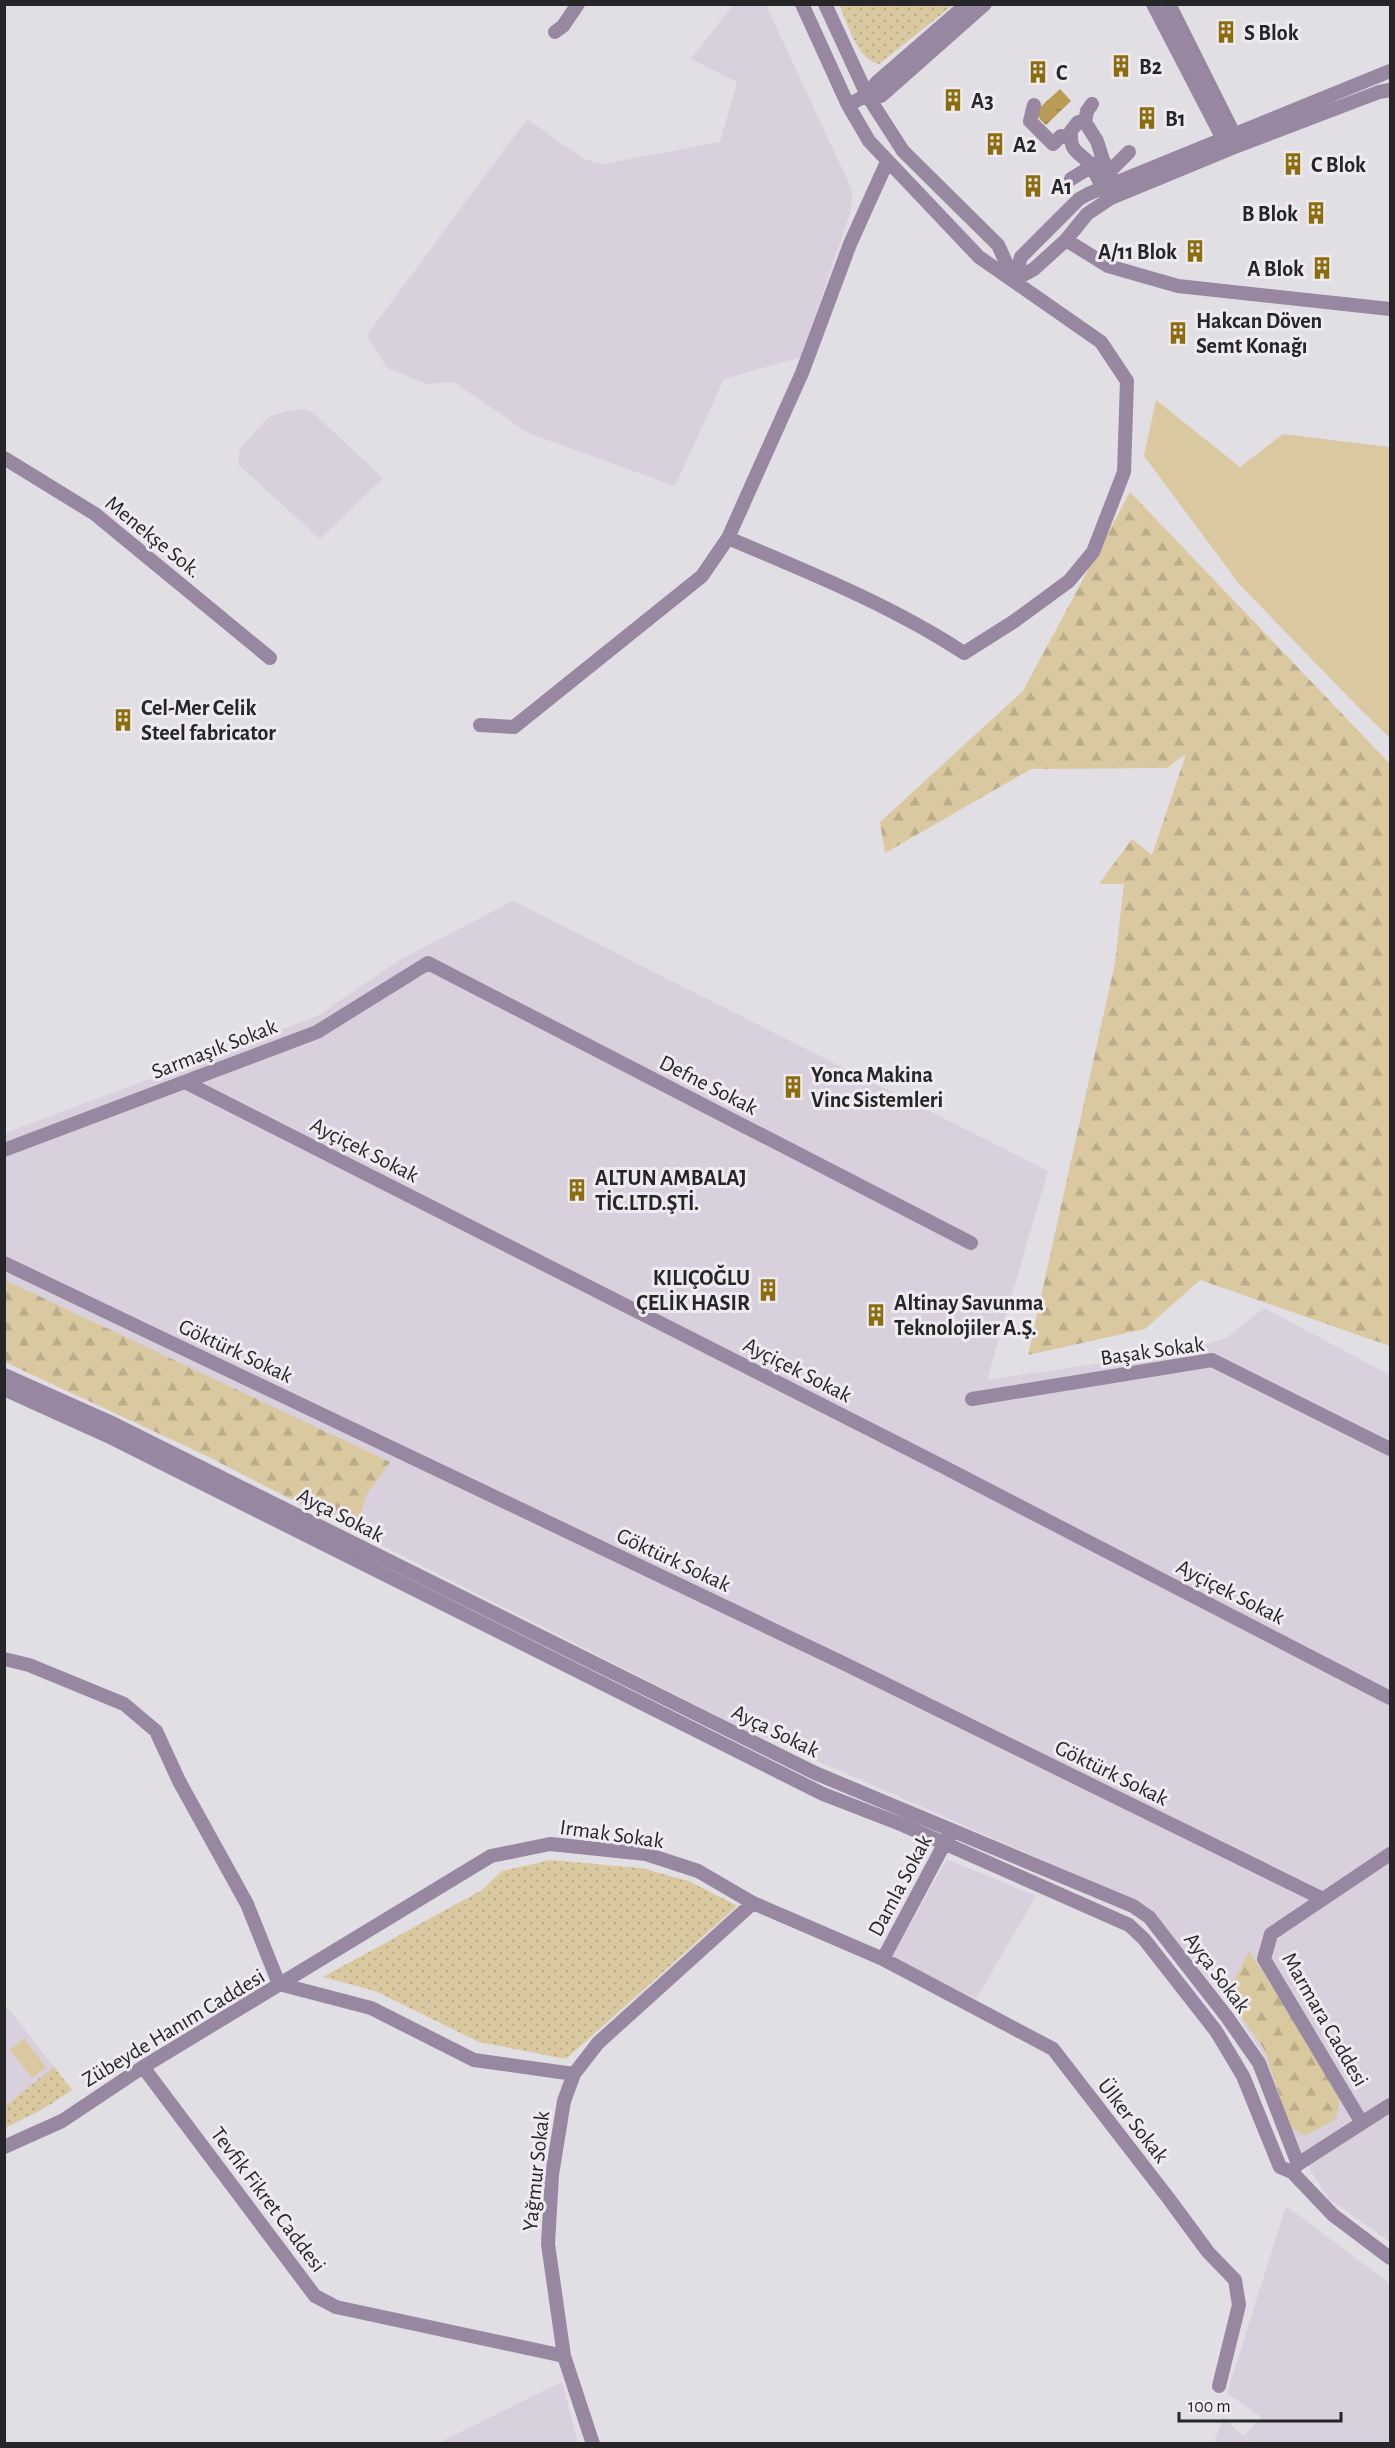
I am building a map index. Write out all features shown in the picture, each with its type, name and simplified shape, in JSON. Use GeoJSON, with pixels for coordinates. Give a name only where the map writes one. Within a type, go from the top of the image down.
{"type":"FeatureCollection","features":[{"type":"Feature","properties":{"kind":"street"},"geometry":{"type":"LineString","coordinates":[[555,33],[563,26],[578,4]]}},
{"type":"Feature","properties":{"kind":"street"},"geometry":{"type":"LineString","coordinates":[[728,538],[836,584],[964,652],[1013,622],[1069,581],[1093,552],[1124,472],[1127,381],[1101,342],[980,257],[887,162],[869,141],[848,105],[802,4]]}},
{"type":"Feature","properties":{"kind":"street"},"geometry":{"type":"LineString","coordinates":[[825,4],[867,95],[903,151],[998,244],[1014,280]]}},
{"type":"Feature","properties":{"kind":"street"},"geometry":{"type":"LineString","coordinates":[[848,105],[867,95],[877,82],[967,4]]}},
{"type":"Feature","properties":{"kind":"street"},"geometry":{"type":"LineString","coordinates":[[867,95],[881,96],[985,4]]}},
{"type":"Feature","properties":{"kind":"street"},"geometry":{"type":"LineString","coordinates":[[1153,4],[1230,140]]}},
{"type":"Feature","properties":{"kind":"street"},"geometry":{"type":"LineString","coordinates":[[1169,4],[1230,140]]}},
{"type":"Feature","properties":{"kind":"street"},"geometry":{"type":"LineString","coordinates":[[1014,280],[1034,268],[1066,240],[1087,213],[1095,207],[1230,140],[1390,71]]}},
{"type":"Feature","properties":{"kind":"street"},"geometry":{"type":"LineString","coordinates":[[1071,179],[1104,174],[1230,140],[1390,90]]}},
{"type":"Feature","properties":{"kind":"street"},"geometry":{"type":"LineString","coordinates":[[1092,104],[1087,111],[1085,123],[1097,141],[1104,174]]}},
{"type":"Feature","properties":{"kind":"street"},"geometry":{"type":"LineString","coordinates":[[1034,105],[1030,121],[1053,144],[1061,136],[1071,137]]}},
{"type":"Feature","properties":{"kind":"street"},"geometry":{"type":"LineString","coordinates":[[1085,123],[1078,122],[1074,125],[1071,137],[1075,153],[1104,174]]}},
{"type":"Feature","properties":{"kind":"street"},"geometry":{"type":"LineString","coordinates":[[1014,280],[1021,257],[1078,199],[1129,152]]}},
{"type":"Feature","properties":{"kind":"street"},"geometry":{"type":"LineString","coordinates":[[480,725],[514,727],[702,576],[728,538],[802,373],[850,244],[887,162]]}},
{"type":"Feature","properties":{"kind":"street"},"geometry":{"type":"LineString","coordinates":[[1066,240],[1108,266],[1178,286],[1390,309]]}},
{"type":"Feature","properties":{"kind":"street","name":"Menekşe Sok."},"geometry":{"type":"LineString","coordinates":[[4,458],[95,514],[270,658]]}},
{"type":"Feature","properties":{"kind":"street","name":"Sarmaşık Sokak"},"geometry":{"type":"LineString","coordinates":[[4,1150],[317,1032],[428,963]]}},
{"type":"Feature","properties":{"kind":"street","name":"Defne Sokak"},"geometry":{"type":"LineString","coordinates":[[428,963],[970,1244]]}},
{"type":"Feature","properties":{"kind":"street","name":"Ayçiçek Sokak"},"geometry":{"type":"LineString","coordinates":[[185,1082],[929,1459],[1390,1698]]}},
{"type":"Feature","properties":{"kind":"street","name":"Göktürk Sokak"},"geometry":{"type":"LineString","coordinates":[[4,1263],[843,1663],[1323,1899]]}},
{"type":"Feature","properties":{"kind":"street","name":"Başak Sokak"},"geometry":{"type":"LineString","coordinates":[[972,1399],[1212,1360],[1390,1449]]}},
{"type":"Feature","properties":{"kind":"street","name":"Ayça Sokak"},"geometry":{"type":"LineString","coordinates":[[4,1375],[114,1424],[948,1837]]}},
{"type":"Feature","properties":{"kind":"street","name":"Ayça Sokak"},"geometry":{"type":"LineString","coordinates":[[4,1389],[108,1436],[823,1794],[948,1837],[1133,1906],[1149,1917],[1227,2017],[1259,2063],[1295,2168],[1333,2215],[1390,2258]]}},
{"type":"Feature","properties":{"kind":"street"},"geometry":{"type":"LineString","coordinates":[[410,1588],[417,1575]]}},
{"type":"Feature","properties":{"kind":"street"},"geometry":{"type":"LineString","coordinates":[[4,1659],[29,1665],[124,1704],[156,1731],[179,1781],[247,1904],[279,1984]]}},
{"type":"Feature","properties":{"kind":"street"},"geometry":{"type":"LineString","coordinates":[[948,1837],[1129,1925],[1144,1939],[1216,2031],[1243,2076],[1280,2167],[1295,2168],[1390,2105]]}},
{"type":"Feature","properties":{"kind":"street","name":"Damla Sokak"},"geometry":{"type":"LineString","coordinates":[[883,1959],[948,1837]]}},
{"type":"Feature","properties":{"kind":"street","name":"Irmak Sokak"},"geometry":{"type":"LineString","coordinates":[[279,1984],[491,1856],[550,1844],[646,1854],[698,1871],[753,1903],[883,1959]]}},
{"type":"Feature","properties":{"kind":"street","name":"Marmara Caddesi"},"geometry":{"type":"LineString","coordinates":[[1362,2123],[1264,1959],[1271,1934],[1390,1854]]}},
{"type":"Feature","properties":{"kind":"street","name":"Yağmur Sokak"},"geometry":{"type":"LineString","coordinates":[[593,2444],[564,2356],[548,2244],[552,2175],[564,2101],[574,2074],[598,2043],[753,1903]]}},
{"type":"Feature","properties":{"kind":"street","name":"Ülker Sokak"},"geometry":{"type":"LineString","coordinates":[[883,1959],[1053,2049],[1208,2252],[1235,2280],[1239,2306],[1219,2386]]}},
{"type":"Feature","properties":{"kind":"street","name":"Zübeyde Hanım Caddesi"},"geometry":{"type":"LineString","coordinates":[[4,2147],[63,2121],[143,2067],[279,1984],[371,2008],[474,2060],[574,2074]]}},
{"type":"Feature","properties":{"kind":"street","name":"Tevfik Fikret Caddesi"},"geometry":{"type":"LineString","coordinates":[[143,2067],[315,2295],[336,2307],[564,2356]]}},
{"type":"Feature","properties":{"kind":"shaded area"},"geometry":{"type":"Polygon","coordinates":[[[733,5],[766,5],[852,190],[851,210],[801,357],[724,379],[675,486],[528,433],[454,382],[427,384],[387,368],[367,335],[527,119],[584,159],[603,164],[720,142],[737,82],[691,59],[733,5]]]}},
{"type":"Feature","properties":{"kind":"shaded area"},"geometry":{"type":"Polygon","coordinates":[[[306,409],[383,478],[320,539],[238,464],[240,448],[270,416],[306,409]]]}},
{"type":"Feature","properties":{"kind":"shaded area"},"geometry":{"type":"Polygon","coordinates":[[[513,901],[1048,1171],[987,1380],[1175,1352],[1206,1344],[1226,1338],[1264,1308],[1390,1375],[1390,2242],[1329,2199],[1290,2138],[1262,2052],[1228,2002],[1146,1905],[735,1725],[205,1455],[5,1362],[5,1133],[317,1016],[401,959],[513,901]]]}},
{"type":"Feature","properties":{"kind":"shaded area"},"geometry":{"type":"Polygon","coordinates":[[[947,1859],[1036,1896],[976,1999],[892,1957],[947,1859]]]}},
{"type":"Feature","properties":{"kind":"shaded area"},"geometry":{"type":"Polygon","coordinates":[[[5,2004],[72,2090],[43,2109],[5,2128],[5,2004]]]}},
{"type":"Feature","properties":{"kind":"shaded area"},"geometry":{"type":"Polygon","coordinates":[[[1286,2206],[1390,2284],[1390,2443],[1252,2443],[1244,2436],[1261,2417],[1227,2393],[1286,2206]]]}},
{"type":"Feature","properties":{"kind":"shaded area"},"geometry":{"type":"Polygon","coordinates":[[[562,2382],[578,2443],[438,2443],[562,2382]]]}},
{"type":"Feature","properties":{"kind":"shaded area"},"geometry":{"type":"Polygon","coordinates":[[[1223,2417],[1250,2443],[1214,2443],[1223,2417]]]}},
{"type":"Feature","properties":{"kind":"green space"},"geometry":{"type":"Polygon","coordinates":[[[839,5],[953,5],[879,64],[871,61],[859,48],[839,5]]]}},
{"type":"Feature","properties":{"kind":"green space"},"geometry":{"type":"Polygon","coordinates":[[[1156,400],[1240,467],[1283,434],[1390,447],[1390,738],[1240,585],[1144,456],[1156,400]]]}},
{"type":"Feature","properties":{"kind":"green space"},"geometry":{"type":"Polygon","coordinates":[[[1130,492],[1390,764],[1390,1346],[1200,1280],[1145,1329],[1028,1355],[1115,963],[1124,884],[1099,884],[1132,839],[1152,855],[1186,754],[1167,768],[1031,769],[885,853],[880,822],[1023,691],[1130,492]]]}},
{"type":"Feature","properties":{"kind":"green space"},"geometry":{"type":"Polygon","coordinates":[[[5,1280],[390,1462],[367,1494],[355,1532],[205,1455],[5,1362],[5,1280]]]}},
{"type":"Feature","properties":{"kind":"green space"},"geometry":{"type":"Polygon","coordinates":[[[550,1860],[641,1868],[689,1881],[737,1906],[566,2059],[479,2042],[375,1991],[323,1977],[482,1890],[502,1871],[550,1860]]]}},
{"type":"Feature","properties":{"kind":"green space"},"geometry":{"type":"Polygon","coordinates":[[[1249,1951],[1341,2095],[1336,2119],[1305,2136],[1290,2127],[1264,2049],[1226,1996],[1249,1951]]]}},
{"type":"Feature","properties":{"kind":"green space"},"geometry":{"type":"Polygon","coordinates":[[[24,2038],[46,2067],[32,2078],[10,2050],[24,2038]]]}},
{"type":"Feature","properties":{"kind":"green space"},"geometry":{"type":"Polygon","coordinates":[[[54,2067],[72,2090],[43,2109],[5,2128],[5,2106],[54,2067]]]}},
{"type":"Feature","properties":{"kind":"water"},"geometry":{"type":"Polygon","coordinates":[[[1060,89],[1071,101],[1046,125],[1034,113],[1060,89]]]}},
{"type":"Feature","properties":{"kind":"place","name":"S Blok"},"geometry":{"type":"Point","coordinates":[1226,32]}},
{"type":"Feature","properties":{"kind":"place","name":"B2"},"geometry":{"type":"Point","coordinates":[1121,66]}},
{"type":"Feature","properties":{"kind":"place","name":"C"},"geometry":{"type":"Point","coordinates":[1038,72]}},
{"type":"Feature","properties":{"kind":"place","name":"A3"},"geometry":{"type":"Point","coordinates":[953,100]}},
{"type":"Feature","properties":{"kind":"place","name":"B1"},"geometry":{"type":"Point","coordinates":[1147,118]}},
{"type":"Feature","properties":{"kind":"place","name":"A2"},"geometry":{"type":"Point","coordinates":[995,144]}},
{"type":"Feature","properties":{"kind":"place","name":"C Blok"},"geometry":{"type":"Point","coordinates":[1293,164]}},
{"type":"Feature","properties":{"kind":"place","name":"A1"},"geometry":{"type":"Point","coordinates":[1033,186]}},
{"type":"Feature","properties":{"kind":"place","name":"B Blok"},"geometry":{"type":"Point","coordinates":[1316,213]}},
{"type":"Feature","properties":{"kind":"place","name":"A/11 Blok"},"geometry":{"type":"Point","coordinates":[1195,251]}},
{"type":"Feature","properties":{"kind":"place","name":"A Blok"},"geometry":{"type":"Point","coordinates":[1322,268]}},
{"type":"Feature","properties":{"kind":"place","name":"Hakcan Döven Semt Konağı"},"geometry":{"type":"Point","coordinates":[1178,333]}},
{"type":"Feature","properties":{"kind":"place","name":"Cel-Mer Celik Steel fabricator"},"geometry":{"type":"Point","coordinates":[123,720]}},
{"type":"Feature","properties":{"kind":"place","name":"Yonca Makina Vinc Sistemleri"},"geometry":{"type":"Point","coordinates":[793,1087]}},
{"type":"Feature","properties":{"kind":"place","name":"ALTUN AMBALAJ TİC.LTD.ŞTİ."},"geometry":{"type":"Point","coordinates":[577,1190]}},
{"type":"Feature","properties":{"kind":"place","name":"KILIÇOĞLU ÇELİK HASIR"},"geometry":{"type":"Point","coordinates":[768,1290]}},
{"type":"Feature","properties":{"kind":"place","name":"Altinay Savunma Teknolojiler A.Ş."},"geometry":{"type":"Point","coordinates":[876,1315]}}]}
